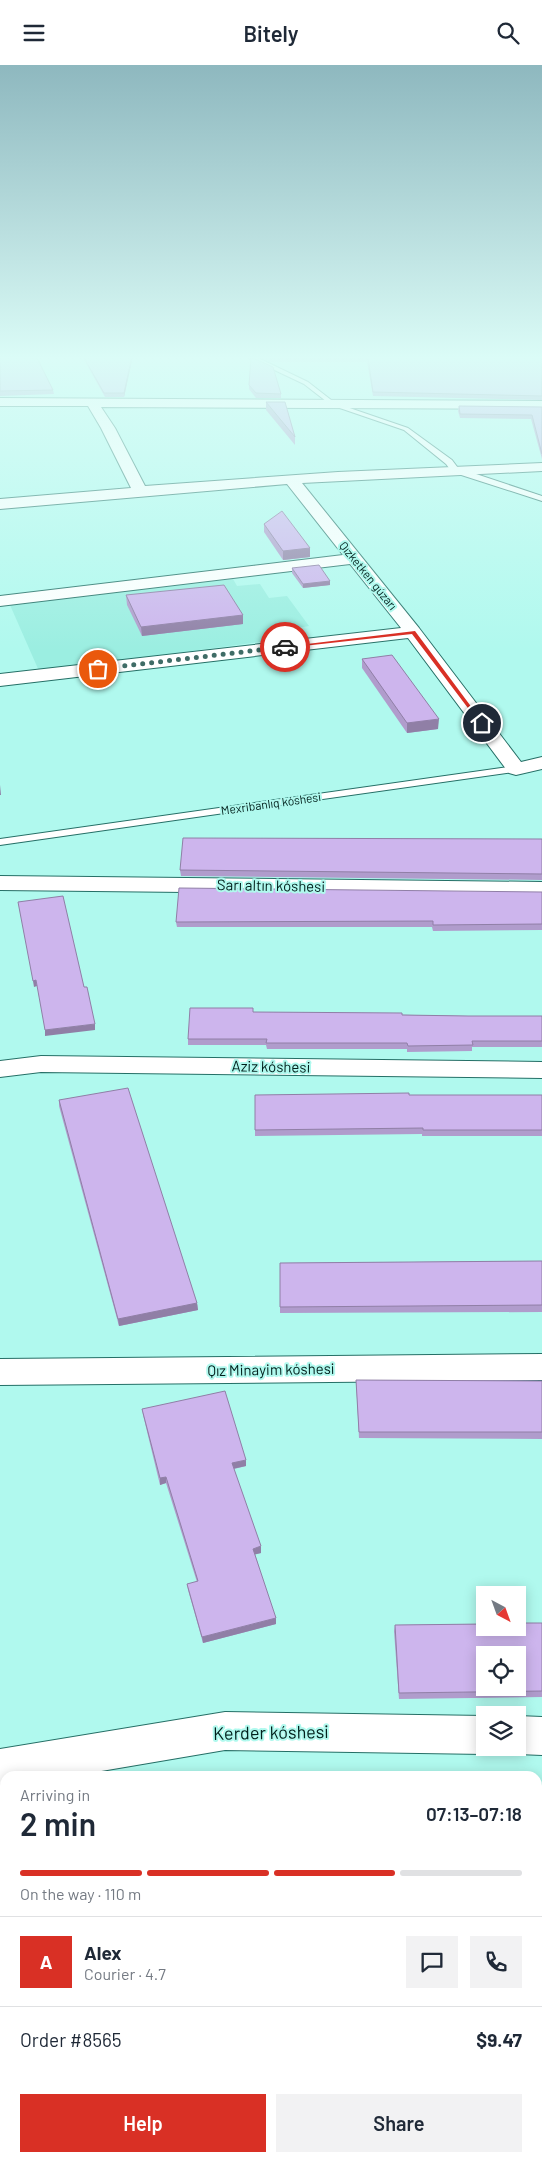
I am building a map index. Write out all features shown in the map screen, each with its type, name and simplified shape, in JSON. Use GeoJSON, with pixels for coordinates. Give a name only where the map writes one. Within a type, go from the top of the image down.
{"type":"FeatureCollection","features":[{"type":"Feature","properties":{"kind":"street"},"geometry":{"type":"LineString","coordinates":[[121,454],[140,491]]}},
{"type":"Feature","properties":{"kind":"street"},"geometry":{"type":"LineString","coordinates":[[0,504],[291,480],[455,469],[542,467]]}},
{"type":"Feature","properties":{"kind":"street","name":"Qızketken gúzarı"},"geometry":{"type":"LineString","coordinates":[[291,480],[413,632],[516,769]]}},
{"type":"Feature","properties":{"kind":"street"},"geometry":{"type":"LineString","coordinates":[[0,601],[355,559]]}},
{"type":"Feature","properties":{"kind":"street"},"geometry":{"type":"LineString","coordinates":[[0,680],[413,632]]}},
{"type":"Feature","properties":{"kind":"street","name":"Mexribanlıq kóshesi"},"geometry":{"type":"LineString","coordinates":[[516,769],[542,763]]}},
{"type":"Feature","properties":{"kind":"street","name":"Sarı altın kóshesi"},"geometry":{"type":"LineString","coordinates":[[0,883],[542,889]]}},
{"type":"Feature","properties":{"kind":"street","name":"Aziz kóshesi"},"geometry":{"type":"LineString","coordinates":[[0,1069],[41,1064],[542,1070]]}},
{"type":"Feature","properties":{"kind":"street","name":"Qız Minayim kóshesi"},"geometry":{"type":"LineString","coordinates":[[0,1372],[542,1367]]}},
{"type":"Feature","properties":{"kind":"street","name":"Kerder kóshesi"},"geometry":{"type":"LineString","coordinates":[[0,1769],[225,1731],[476,1735]]}},
{"type":"Feature","properties":{"kind":"street"},"geometry":{"type":"LineString","coordinates":[[526,1735],[542,1736]]}},
{"type":"Feature","properties":{"kind":"lane"},"geometry":{"type":"LineString","coordinates":[[438,454],[455,469],[542,499]]}},
{"type":"Feature","properties":{"kind":"lane","name":"Mexribanlıq kóshesi"},"geometry":{"type":"LineString","coordinates":[[0,842],[516,769]]}},
{"type":"Feature","properties":{"kind":"shaded area"},"geometry":{"type":"Polygon","coordinates":[[[233,579],[237,586],[260,584],[269,598],[287,596],[309,626],[291,629],[297,637],[39,671],[10,605],[233,579]]]}},
{"type":"Feature","properties":{"kind":"building"},"geometry":{"type":"Polygon","coordinates":[[[282,511],[310,548],[283,551],[264,524],[282,511]]]}},
{"type":"Feature","properties":{"kind":"building"},"geometry":{"type":"Polygon","coordinates":[[[319,565],[330,581],[303,584],[292,568],[319,565]]]}},
{"type":"Feature","properties":{"kind":"building"},"geometry":{"type":"Polygon","coordinates":[[[224,585],[243,615],[141,627],[126,595],[224,585]]]}},
{"type":"Feature","properties":{"kind":"building"},"geometry":{"type":"Polygon","coordinates":[[[392,655],[439,719],[407,723],[362,659],[392,655]]]}},
{"type":"Feature","properties":{"kind":"building"},"geometry":{"type":"Polygon","coordinates":[[[183,838],[542,839],[542,874],[180,870],[183,838]]]}},
{"type":"Feature","properties":{"kind":"building"},"geometry":{"type":"Polygon","coordinates":[[[179,888],[542,892],[542,924],[433,925],[433,921],[176,922],[179,888]]]}},
{"type":"Feature","properties":{"kind":"building"},"geometry":{"type":"Polygon","coordinates":[[[63,896],[84,987],[87,987],[95,1024],[45,1030],[36,980],[33,981],[18,902],[63,896]]]}},
{"type":"Feature","properties":{"kind":"building"},"geometry":{"type":"Polygon","coordinates":[[[190,1008],[253,1008],[253,1012],[542,1016],[542,1041],[472,1041],[473,1045],[408,1046],[407,1043],[266,1043],[267,1039],[188,1039],[190,1008]]]}},
{"type":"Feature","properties":{"kind":"building"},"geometry":{"type":"Polygon","coordinates":[[[128,1088],[197,1303],[118,1319],[59,1100],[128,1088]]]}},
{"type":"Feature","properties":{"kind":"building"},"geometry":{"type":"Polygon","coordinates":[[[409,1093],[409,1095],[542,1095],[542,1130],[423,1130],[423,1128],[255,1130],[255,1095],[409,1093]]]}},
{"type":"Feature","properties":{"kind":"building"},"geometry":{"type":"Polygon","coordinates":[[[542,1261],[542,1305],[280,1307],[280,1263],[542,1261]]]}},
{"type":"Feature","properties":{"kind":"building"},"geometry":{"type":"Polygon","coordinates":[[[356,1380],[542,1381],[542,1432],[359,1432],[356,1380]]]}},
{"type":"Feature","properties":{"kind":"building"},"geometry":{"type":"Polygon","coordinates":[[[225,1391],[246,1460],[232,1463],[261,1546],[253,1549],[276,1618],[202,1637],[187,1584],[198,1581],[166,1477],[160,1478],[142,1409],[225,1391]]]}},
{"type":"Feature","properties":{"kind":"building"},"geometry":{"type":"Polygon","coordinates":[[[526,1623],[542,1623],[542,1691],[526,1691],[526,1646],[476,1646],[476,1692],[399,1693],[395,1625],[476,1624],[476,1636],[526,1636],[526,1623]]]}},
{"type":"Feature","properties":{"kind":"way so far"},"geometry":{"type":"LineString","coordinates":[[98,669],[285,647]]}},
{"type":"Feature","properties":{"kind":"route"},"geometry":{"type":"LineString","coordinates":[[285,647],[413,632],[482,723]]}}]}
